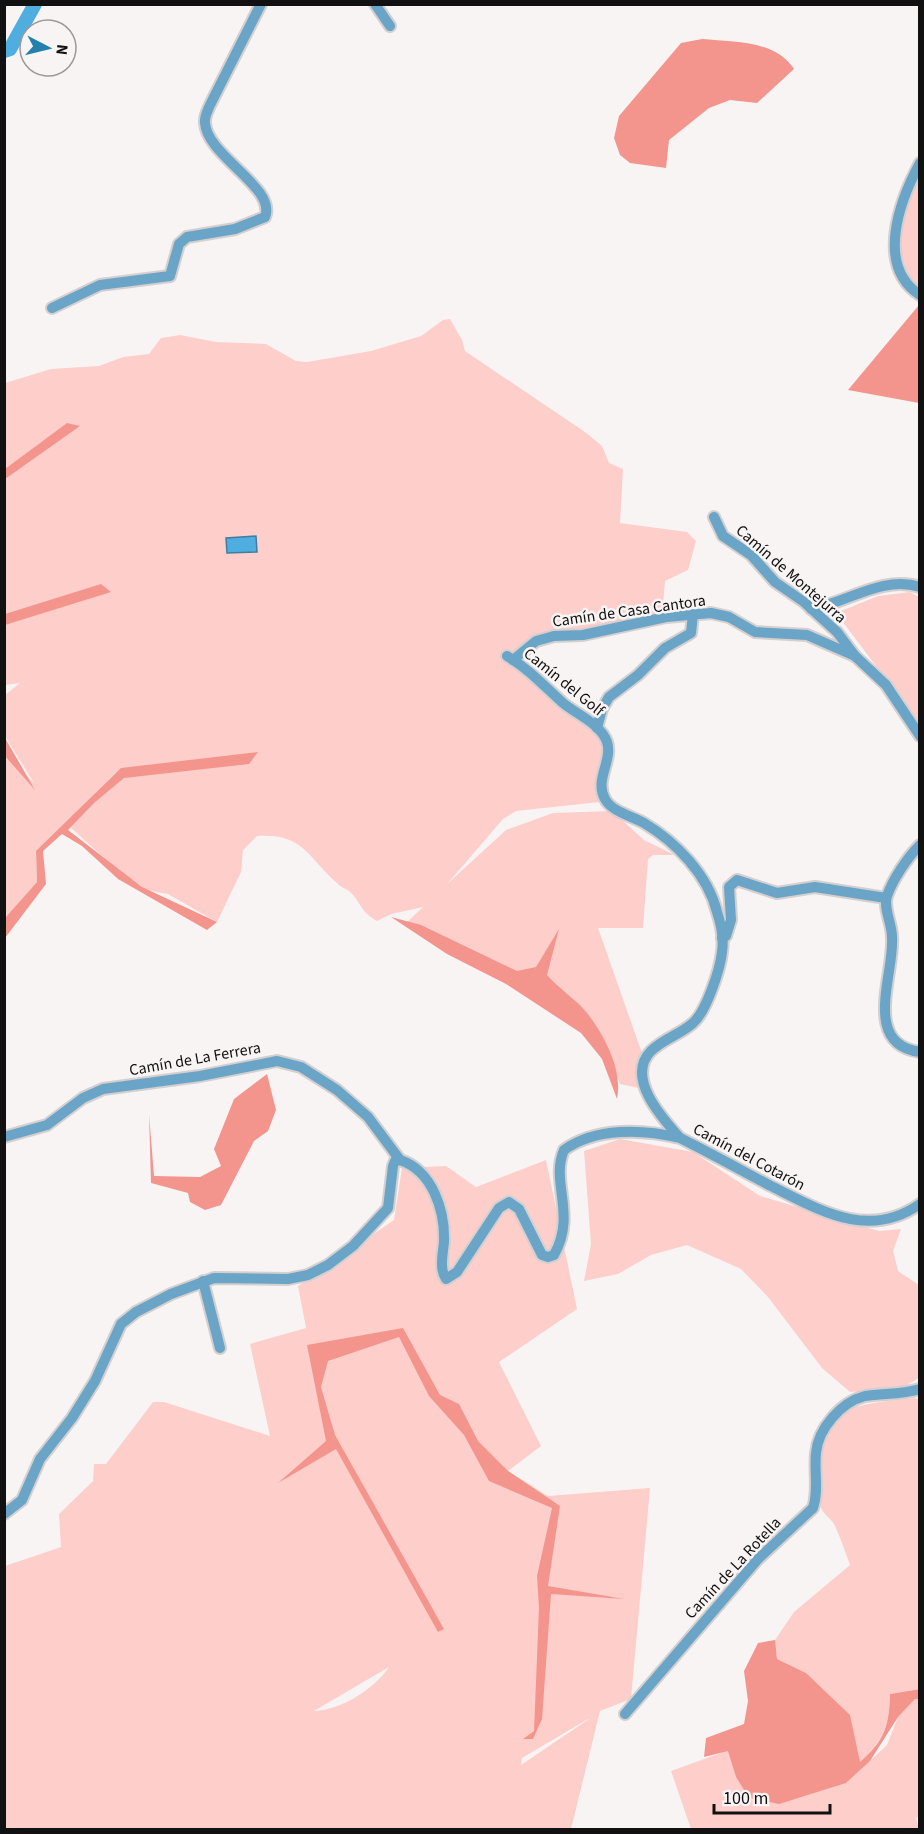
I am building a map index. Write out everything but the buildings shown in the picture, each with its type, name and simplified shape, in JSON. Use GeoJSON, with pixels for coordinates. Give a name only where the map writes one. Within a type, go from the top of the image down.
{"type":"FeatureCollection","features":[{"type":"Feature","properties":{"kind":"street"},"geometry":{"type":"LineString","coordinates":[[52,308],[100,285],[170,276],[179,244],[187,237],[235,229],[265,218],[268,210],[264,199],[218,148],[208,134],[204,121],[261,4]]}},
{"type":"Feature","properties":{"kind":"street"},"geometry":{"type":"LineString","coordinates":[[375,4],[390,26]]}},
{"type":"Feature","properties":{"kind":"street"},"geometry":{"type":"LineString","coordinates":[[920,163],[899,209],[895,238],[896,263],[907,287],[920,295]]}},
{"type":"Feature","properties":{"kind":"street","name":"Camín de Montejurra"},"geometry":{"type":"LineString","coordinates":[[714,517],[723,536],[751,555],[775,582],[837,632],[855,656],[886,685],[920,735]]}},
{"type":"Feature","properties":{"kind":"street"},"geometry":{"type":"LineString","coordinates":[[811,609],[830,606],[876,588],[909,584],[920,587]]}},
{"type":"Feature","properties":{"kind":"street"},"geometry":{"type":"LineString","coordinates":[[597,728],[602,709],[609,698],[638,675],[665,648],[691,633],[693,614]]}},
{"type":"Feature","properties":{"kind":"street","name":"Camín de Casa Cantora"},"geometry":{"type":"LineString","coordinates":[[510,658],[536,641],[554,636],[583,635],[666,617],[693,614],[720,614],[755,632],[807,635],[855,656]]}},
{"type":"Feature","properties":{"kind":"street","name":"Camín del Golf"},"geometry":{"type":"LineString","coordinates":[[510,658],[540,679],[564,704],[597,728],[606,740],[608,748],[601,782],[602,792],[607,802],[645,824],[698,870],[711,891],[722,938],[720,962],[700,1016],[692,1024],[652,1050],[644,1060],[643,1075],[647,1092],[655,1108],[680,1138]]}},
{"type":"Feature","properties":{"kind":"street"},"geometry":{"type":"LineString","coordinates":[[920,845],[912,852],[886,898],[892,938],[885,999],[886,1024],[893,1039],[909,1050],[920,1052]]}},
{"type":"Feature","properties":{"kind":"street"},"geometry":{"type":"LineString","coordinates":[[722,938],[726,936],[730,920],[729,887],[736,880],[780,893],[815,887],[886,898]]}},
{"type":"Feature","properties":{"kind":"street","name":"Camín de La Ferrera"},"geometry":{"type":"LineString","coordinates":[[4,1137],[47,1125],[83,1098],[103,1089],[200,1076],[277,1061],[301,1067],[337,1090],[368,1117],[400,1160]]}},
{"type":"Feature","properties":{"kind":"street","name":"Camín del Cotarón"},"geometry":{"type":"LineString","coordinates":[[400,1160],[408,1162],[425,1177],[436,1195],[442,1217],[442,1268],[446,1279],[457,1272],[499,1208],[509,1202],[519,1209],[538,1250],[548,1257],[554,1255],[561,1243],[565,1225],[561,1158],[564,1150],[581,1140],[632,1131],[655,1132],[680,1138],[822,1213],[853,1221],[877,1220],[917,1209]]}},
{"type":"Feature","properties":{"kind":"street"},"geometry":{"type":"LineString","coordinates":[[4,1514],[22,1500],[40,1459],[72,1419],[95,1381],[121,1324],[145,1308],[203,1281],[238,1277],[288,1279],[308,1275],[328,1265],[353,1246],[388,1208],[393,1166],[396,1161],[400,1160]]}},
{"type":"Feature","properties":{"kind":"street"},"geometry":{"type":"LineString","coordinates":[[203,1281],[220,1348]]}},
{"type":"Feature","properties":{"kind":"street","name":"Camín de La Rotella"},"geometry":{"type":"LineString","coordinates":[[625,1714],[758,1559],[813,1508],[816,1497],[816,1450],[825,1427],[854,1400],[868,1396],[895,1395],[920,1389]]}},
{"type":"Feature","properties":{"kind":"shaded area"},"geometry":{"type":"Polygon","coordinates":[[[702,39],[753,44],[776,52],[794,69],[757,103],[730,100],[709,108],[669,140],[666,168],[630,163],[620,155],[614,138],[619,116],[681,43],[702,39]]]}},
{"type":"Feature","properties":{"kind":"shaded area"},"geometry":{"type":"Polygon","coordinates":[[[919,177],[919,287],[909,276],[903,262],[901,234],[908,204],[919,177]]]}},
{"type":"Feature","properties":{"kind":"shaded area"},"geometry":{"type":"Polygon","coordinates":[[[919,305],[919,403],[848,390],[919,305]]]}},
{"type":"Feature","properties":{"kind":"shaded area"},"geometry":{"type":"Polygon","coordinates":[[[450,319],[462,340],[465,351],[585,432],[602,446],[609,463],[623,469],[620,523],[687,532],[696,541],[688,570],[665,581],[662,615],[583,632],[507,656],[509,665],[537,682],[601,738],[603,754],[598,786],[600,802],[516,811],[503,819],[447,884],[506,830],[553,813],[612,811],[644,840],[675,855],[653,855],[648,859],[643,928],[598,928],[643,1056],[639,1088],[620,1084],[609,1054],[526,986],[404,925],[423,907],[391,914],[377,921],[363,910],[349,891],[338,884],[303,849],[285,838],[257,836],[243,850],[241,872],[217,922],[168,894],[146,890],[110,863],[70,827],[114,782],[116,772],[36,854],[37,882],[5,918],[4,752],[34,783],[5,736],[5,695],[20,683],[5,685],[5,383],[51,369],[99,366],[123,357],[149,354],[161,338],[180,335],[216,342],[266,344],[296,361],[307,362],[371,351],[421,336],[443,320],[450,319]]]}},
{"type":"Feature","properties":{"kind":"shaded area"},"geometry":{"type":"Polygon","coordinates":[[[67,423],[80,426],[5,479],[5,469],[67,423]]]}},
{"type":"Feature","properties":{"kind":"shaded area"},"geometry":{"type":"Polygon","coordinates":[[[101,584],[111,592],[5,625],[5,614],[101,584]]]}},
{"type":"Feature","properties":{"kind":"shaded area"},"geometry":{"type":"Polygon","coordinates":[[[910,592],[919,597],[919,723],[836,613],[878,596],[910,592]]]}},
{"type":"Feature","properties":{"kind":"shaded area"},"geometry":{"type":"Polygon","coordinates":[[[5,738],[35,790],[5,756],[5,738]]]}},
{"type":"Feature","properties":{"kind":"shaded area"},"geometry":{"type":"Polygon","coordinates":[[[258,752],[249,764],[124,778],[94,803],[68,830],[142,887],[217,922],[207,930],[118,879],[82,846],[62,834],[43,851],[46,884],[5,938],[5,918],[37,882],[36,851],[121,768],[258,752]]]}},
{"type":"Feature","properties":{"kind":"shaded area"},"geometry":{"type":"Polygon","coordinates":[[[391,917],[421,925],[517,971],[536,967],[559,929],[547,975],[583,1008],[600,1032],[615,1066],[617,1099],[602,1059],[581,1033],[506,984],[447,954],[391,917]]]}},
{"type":"Feature","properties":{"kind":"shaded area"},"geometry":{"type":"Polygon","coordinates":[[[267,1074],[276,1110],[268,1131],[254,1141],[221,1205],[205,1210],[190,1202],[188,1193],[151,1183],[149,1114],[154,1176],[200,1177],[221,1166],[214,1149],[234,1099],[267,1074]]]}},
{"type":"Feature","properties":{"kind":"shaded area"},"geometry":{"type":"Polygon","coordinates":[[[620,1139],[693,1152],[760,1196],[879,1231],[901,1229],[893,1251],[898,1271],[919,1285],[919,1378],[900,1389],[850,1392],[822,1368],[768,1297],[741,1269],[687,1245],[651,1255],[618,1274],[584,1281],[591,1244],[584,1151],[620,1139]]]}},
{"type":"Feature","properties":{"kind":"shaded area"},"geometry":{"type":"Polygon","coordinates":[[[546,1160],[577,1309],[499,1362],[541,1446],[508,1471],[548,1496],[650,1488],[631,1699],[600,1711],[571,1829],[5,1830],[5,1566],[61,1547],[59,1514],[93,1481],[94,1464],[106,1464],[153,1402],[164,1402],[270,1436],[250,1344],[306,1328],[298,1286],[394,1220],[402,1168],[446,1166],[476,1187],[546,1160]],[[389,1667],[314,1711],[336,1707],[357,1696],[375,1683],[389,1667]],[[589,1719],[522,1758],[521,1765],[589,1719]]]}},
{"type":"Feature","properties":{"kind":"shaded area"},"geometry":{"type":"Polygon","coordinates":[[[403,1328],[440,1395],[459,1404],[478,1441],[508,1471],[560,1506],[548,1586],[624,1599],[551,1594],[542,1719],[533,1739],[523,1739],[534,1731],[539,1608],[537,1576],[552,1508],[489,1481],[464,1435],[429,1396],[399,1337],[328,1361],[321,1387],[335,1435],[444,1629],[438,1632],[336,1449],[278,1483],[326,1441],[307,1345],[403,1328]]]}},
{"type":"Feature","properties":{"kind":"shaded area"},"geometry":{"type":"Polygon","coordinates":[[[919,1399],[919,1689],[890,1694],[884,1732],[860,1763],[806,1673],[777,1659],[775,1640],[794,1612],[850,1565],[835,1526],[820,1504],[822,1448],[827,1431],[836,1419],[847,1411],[861,1406],[919,1399]]]}},
{"type":"Feature","properties":{"kind":"shaded area"},"geometry":{"type":"Polygon","coordinates":[[[775,1640],[777,1659],[806,1673],[850,1715],[860,1762],[875,1747],[884,1732],[890,1694],[920,1689],[919,1699],[915,1699],[898,1717],[870,1761],[846,1783],[779,1804],[749,1798],[736,1777],[728,1751],[704,1757],[706,1738],[744,1724],[748,1701],[744,1671],[758,1643],[775,1640]]]}},
{"type":"Feature","properties":{"kind":"shaded area"},"geometry":{"type":"Polygon","coordinates":[[[915,1699],[919,1699],[920,1815],[916,1818],[919,1829],[691,1829],[671,1771],[729,1750],[736,1777],[846,1783],[887,1745],[898,1717],[915,1699]]]}},
{"type":"Feature","properties":{"kind":"water"},"geometry":{"type":"Polygon","coordinates":[[[256,536],[257,552],[227,553],[226,538],[256,536]]]}},
{"type":"Feature","properties":{"kind":"waterway"},"geometry":{"type":"LineString","coordinates":[[4,51],[10,49],[35,4]]}}]}
